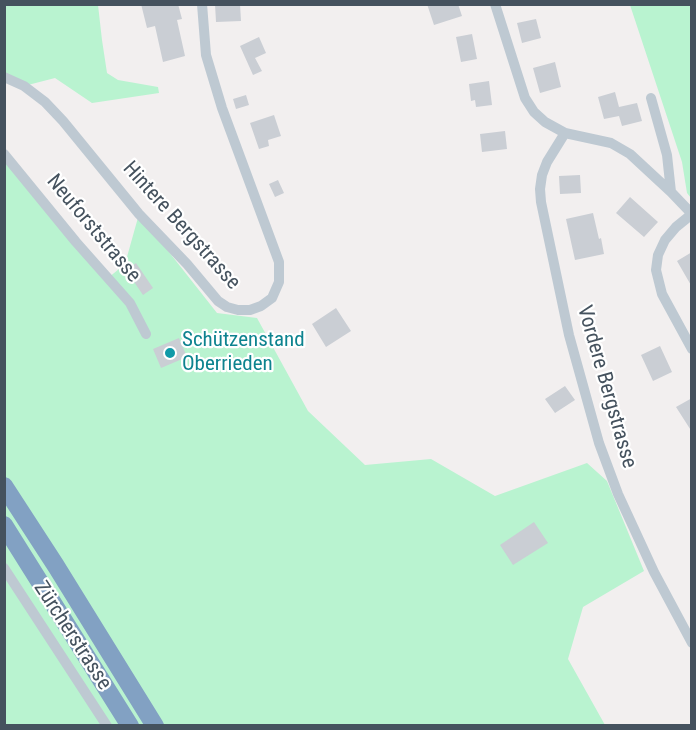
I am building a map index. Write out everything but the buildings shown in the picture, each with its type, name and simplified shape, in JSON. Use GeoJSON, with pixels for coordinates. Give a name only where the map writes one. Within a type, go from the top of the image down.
{"type":"FeatureCollection","features":[{"type":"Feature","properties":{"kind":"highway"},"geometry":{"type":"LineString","coordinates":[[4,486],[155,726]]}},
{"type":"Feature","properties":{"kind":"highway"},"geometry":{"type":"LineString","coordinates":[[4,525],[130,726]]}},
{"type":"Feature","properties":{"kind":"street","name":"Hintere Bergstrasse"},"geometry":{"type":"LineString","coordinates":[[10,79],[24,86],[45,102],[63,121],[139,214],[187,264],[218,301],[226,307],[238,310],[250,310],[261,306],[272,298],[279,282],[279,262],[222,108],[206,56],[202,4]]}},
{"type":"Feature","properties":{"kind":"street"},"geometry":{"type":"LineString","coordinates":[[495,4],[525,98],[534,112],[545,122],[565,133],[611,143],[630,154],[692,214],[665,240],[658,255],[656,270],[662,294],[692,349]]}},
{"type":"Feature","properties":{"kind":"street"},"geometry":{"type":"LineString","coordinates":[[4,88],[10,79]]}},
{"type":"Feature","properties":{"kind":"street"},"geometry":{"type":"LineString","coordinates":[[651,98],[667,155],[670,192]]}},
{"type":"Feature","properties":{"kind":"street","name":"Vordere Bergstrasse"},"geometry":{"type":"LineString","coordinates":[[565,133],[547,162],[540,189],[569,335],[599,443],[618,494],[654,572],[692,643]]}},
{"type":"Feature","properties":{"kind":"street","name":"Neuforststrasse"},"geometry":{"type":"LineString","coordinates":[[4,154],[76,242],[130,303],[146,334]]}},
{"type":"Feature","properties":{"kind":"street","name":"Zürcherstrasse"},"geometry":{"type":"LineString","coordinates":[[4,568],[107,726]]}},
{"type":"Feature","properties":{"kind":"green space"},"geometry":{"type":"Polygon","coordinates":[[[4,5],[98,5],[107,73],[118,80],[158,87],[159,93],[92,103],[55,78],[24,86],[5,77],[4,5]]]}},
{"type":"Feature","properties":{"kind":"green space"},"geometry":{"type":"Polygon","coordinates":[[[630,5],[691,5],[691,198],[687,193],[682,162],[630,5]]]}},
{"type":"Feature","properties":{"kind":"green space"},"geometry":{"type":"Polygon","coordinates":[[[4,154],[108,278],[125,264],[139,214],[217,313],[257,318],[308,411],[365,465],[431,459],[495,496],[587,463],[607,481],[644,571],[583,607],[568,659],[605,725],[5,725],[4,154]]]}},
{"type":"Feature","properties":{"kind":"place","name":"Schützenstand Oberrieden"},"geometry":{"type":"Point","coordinates":[170,353]}}]}
